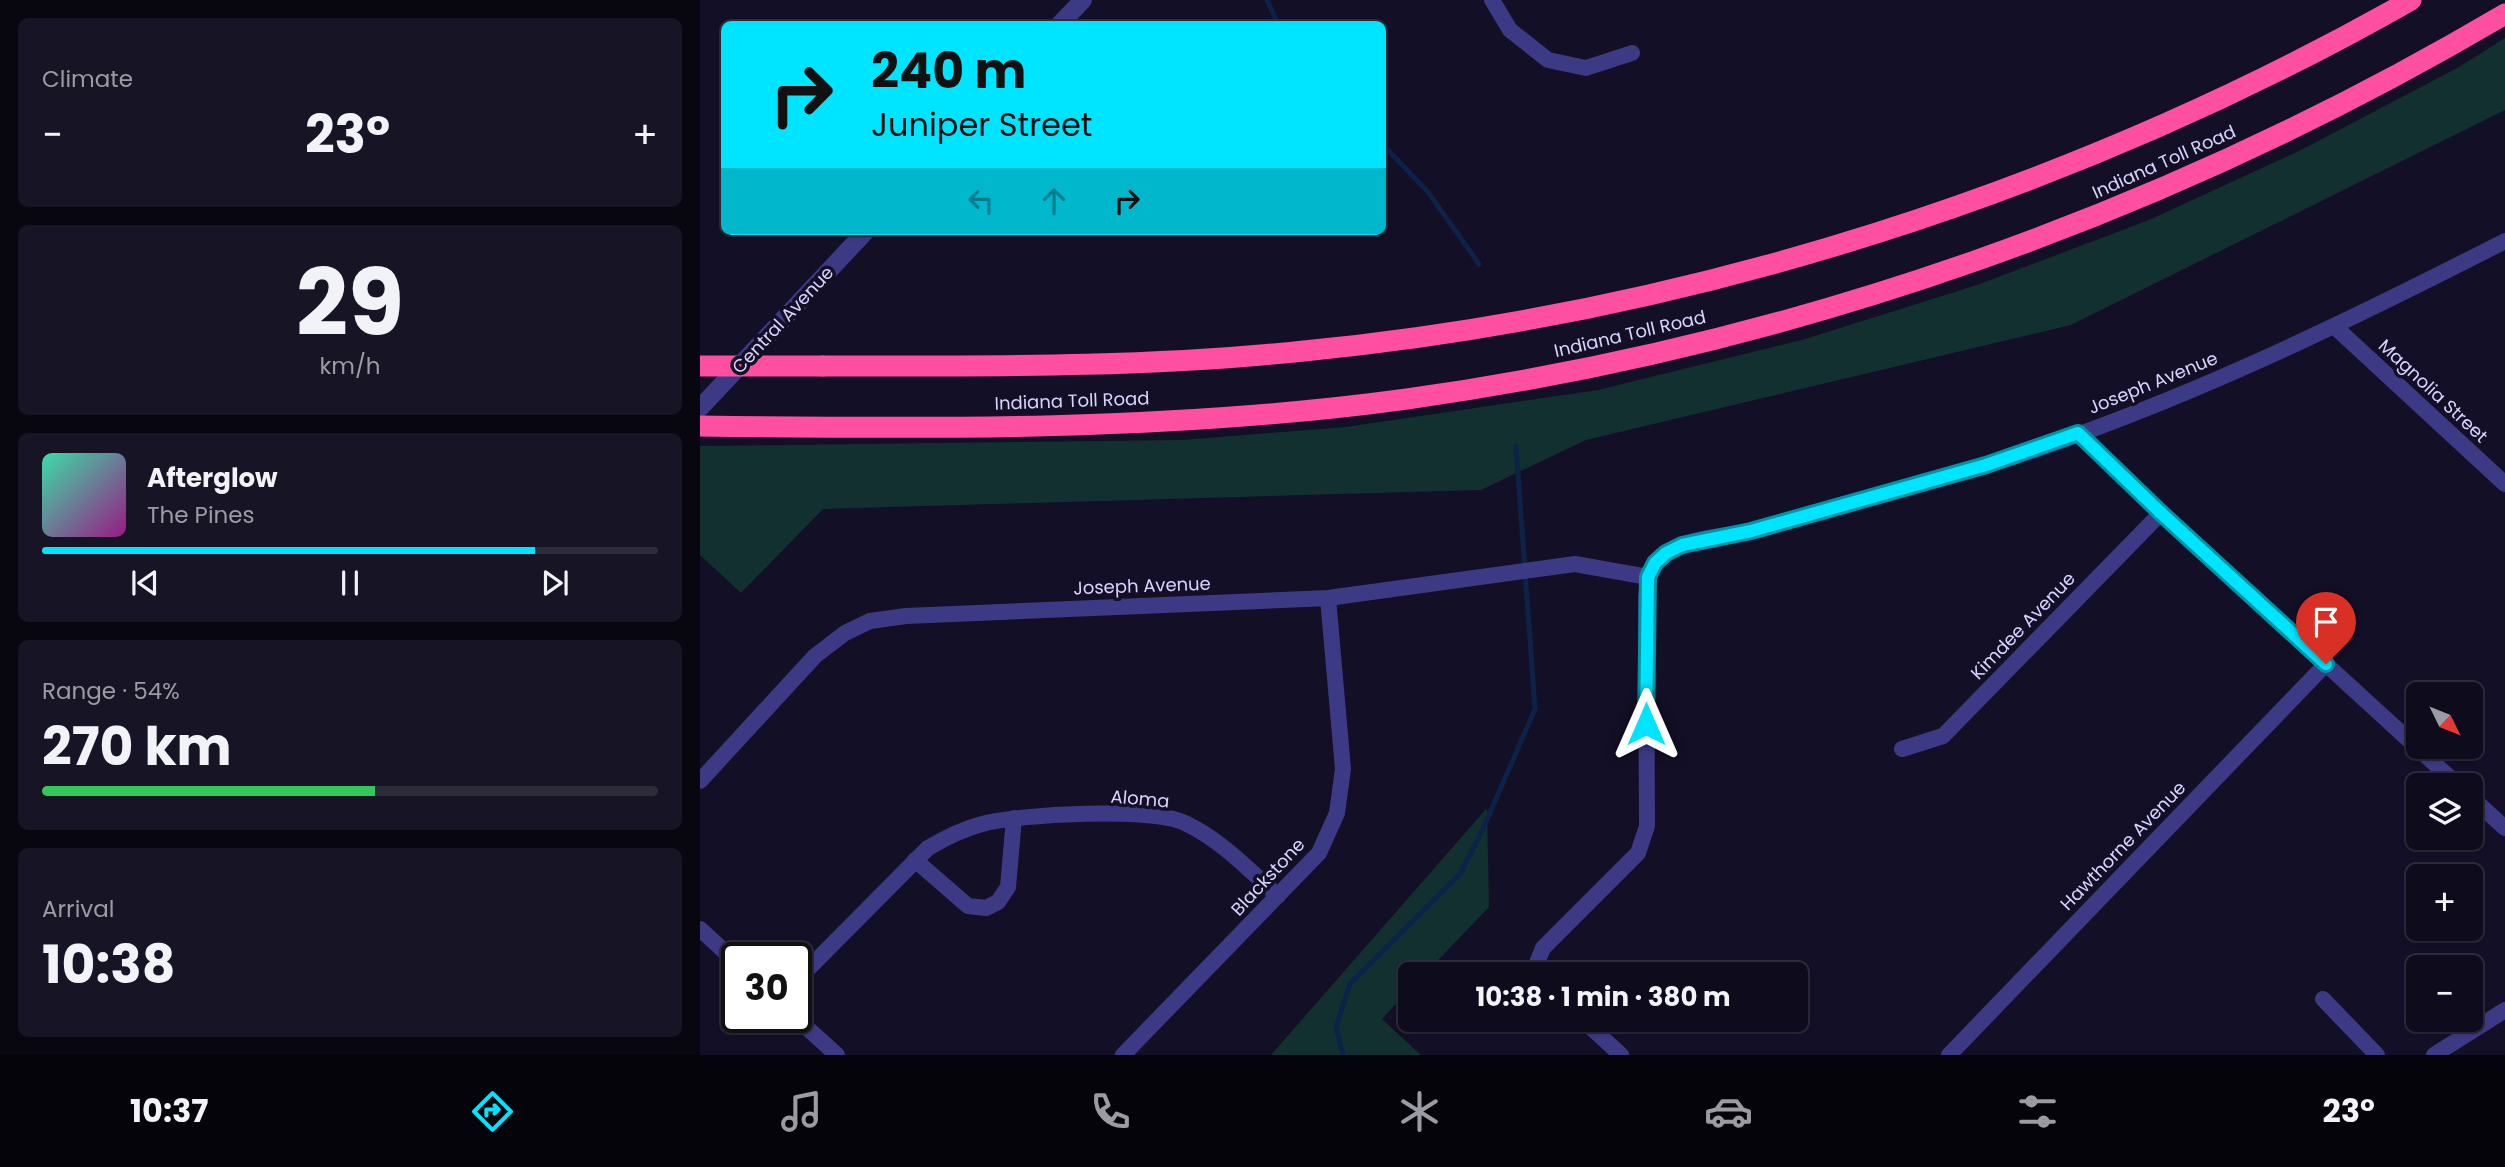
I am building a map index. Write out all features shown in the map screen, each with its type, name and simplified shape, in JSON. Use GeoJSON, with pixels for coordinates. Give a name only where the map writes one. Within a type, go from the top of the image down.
{"type":"FeatureCollection","features":[{"type":"Feature","properties":{"kind":"highway","name":"Indiana Toll Road"},"geometry":{"type":"LineString","coordinates":[[700,366],[1063,366],[1302,352],[1513,323],[1632,298],[1766,265],[1864,237],[2087,158],[2299,61],[2411,0]]}},
{"type":"Feature","properties":{"kind":"highway","name":"Indiana Toll Road"},"geometry":{"type":"LineString","coordinates":[[700,426],[1048,427],[1308,410],[1531,380],[1660,353],[1889,291],[2010,250],[2119,208],[2331,111],[2505,14]]}},
{"type":"Feature","properties":{"kind":"street"},"geometry":{"type":"LineString","coordinates":[[1063,21],[1083,0]]}},
{"type":"Feature","properties":{"kind":"street"},"geometry":{"type":"LineString","coordinates":[[1492,0],[1510,30],[1548,60],[1586,68],[1632,53]]}},
{"type":"Feature","properties":{"kind":"street","name":"Central Avenue"},"geometry":{"type":"LineString","coordinates":[[700,408],[862,235]]}},
{"type":"Feature","properties":{"kind":"street","name":"Joseph Avenue"},"geometry":{"type":"LineString","coordinates":[[700,781],[815,656],[845,633],[870,621],[906,615],[1328,598],[1545,566],[1575,564],[1648,577],[1660,558],[1682,545],[1751,531],[1986,465],[2078,433],[2257,362],[2505,241]]}},
{"type":"Feature","properties":{"kind":"street","name":"Magnolia Street"},"geometry":{"type":"LineString","coordinates":[[2334,326],[2505,484]]}},
{"type":"Feature","properties":{"kind":"street"},"geometry":{"type":"LineString","coordinates":[[2078,433],[2161,513],[2445,773]]}},
{"type":"Feature","properties":{"kind":"street","name":"Kimdee Avenue"},"geometry":{"type":"LineString","coordinates":[[1902,749],[1943,736],[2161,513]]}},
{"type":"Feature","properties":{"kind":"street"},"geometry":{"type":"LineString","coordinates":[[1539,962],[1543,948],[1638,853],[1644,840],[1647,826],[1648,577]]}},
{"type":"Feature","properties":{"kind":"street","name":"Blackstone"},"geometry":{"type":"LineString","coordinates":[[1123,1055],[1319,853],[1338,813],[1343,769],[1328,598]]}},
{"type":"Feature","properties":{"kind":"street","name":"Hawthorne Avenue"},"geometry":{"type":"LineString","coordinates":[[1949,1055],[2326,664]]}},
{"type":"Feature","properties":{"kind":"street"},"geometry":{"type":"LineString","coordinates":[[2483,808],[2505,828]]}},
{"type":"Feature","properties":{"kind":"street","name":"Aloma"},"geometry":{"type":"LineString","coordinates":[[812,965],[928,848],[983,824],[1014,818],[1136,814],[1183,822],[1223,847],[1278,896]]}},
{"type":"Feature","properties":{"kind":"street"},"geometry":{"type":"LineString","coordinates":[[915,860],[968,906],[986,908],[998,902],[1008,887],[1014,818]]}},
{"type":"Feature","properties":{"kind":"street"},"geometry":{"type":"LineString","coordinates":[[700,929],[721,948]]}},
{"type":"Feature","properties":{"kind":"street"},"geometry":{"type":"LineString","coordinates":[[2323,999],[2377,1055]]}},
{"type":"Feature","properties":{"kind":"street"},"geometry":{"type":"LineString","coordinates":[[2434,1055],[2505,1010]]}},
{"type":"Feature","properties":{"kind":"street"},"geometry":{"type":"LineString","coordinates":[[812,1032],[837,1055]]}},
{"type":"Feature","properties":{"kind":"street"},"geometry":{"type":"LineString","coordinates":[[1596,1032],[1621,1055]]}},
{"type":"Feature","properties":{"kind":"green space"},"geometry":{"type":"Polygon","coordinates":[[[2505,38],[2505,110],[2071,325],[1586,440],[1481,490],[823,509],[741,593],[700,555],[700,446],[1182,440],[1346,427],[1598,390],[1805,339],[1977,285],[2149,220],[2301,150],[2459,67],[2505,38]]]}},
{"type":"Feature","properties":{"kind":"green space"},"geometry":{"type":"Polygon","coordinates":[[[1487,808],[1489,907],[1436,962],[1398,962],[1398,1002],[1382,1019],[1421,1055],[1271,1055],[1487,808]]]}},
{"type":"Feature","properties":{"kind":"waterway"},"geometry":{"type":"LineString","coordinates":[[1267,0],[1277,21]]}},
{"type":"Feature","properties":{"kind":"waterway"},"geometry":{"type":"LineString","coordinates":[[1386,148],[1428,192],[1479,264]]}},
{"type":"Feature","properties":{"kind":"waterway"},"geometry":{"type":"LineString","coordinates":[[1343,1055],[1336,1027],[1350,984],[1460,874],[1483,829],[1535,709],[1516,446]]}},
{"type":"Feature","properties":{"kind":"route"},"geometry":{"type":"LineString","coordinates":[[1646,724],[1648,577],[1655,563],[1666,553],[1682,545],[1751,531],[1986,465],[2078,433],[2326,664]]}}]}
